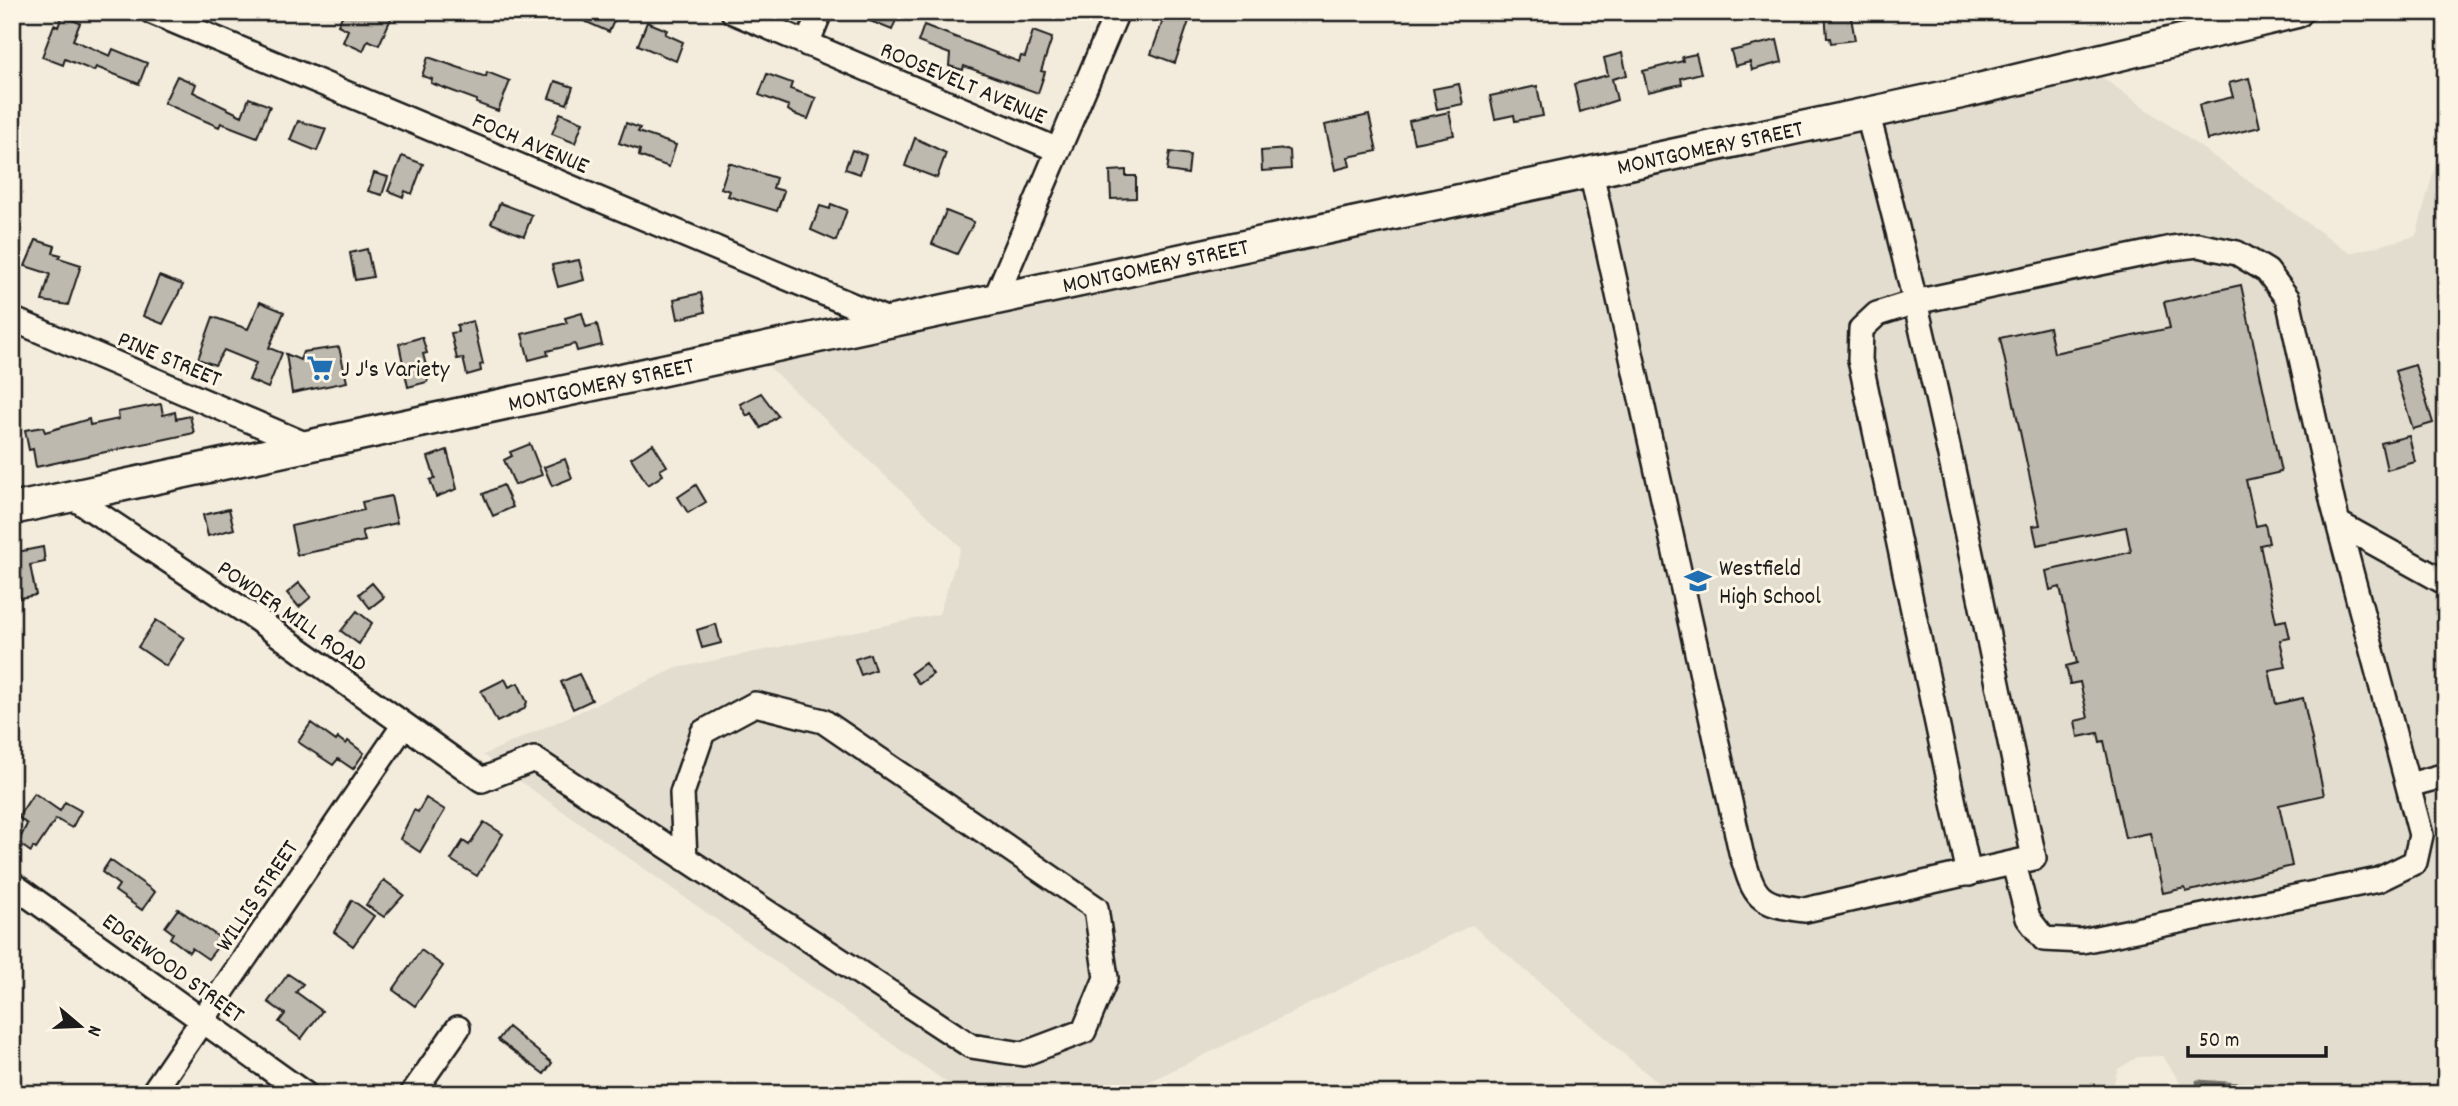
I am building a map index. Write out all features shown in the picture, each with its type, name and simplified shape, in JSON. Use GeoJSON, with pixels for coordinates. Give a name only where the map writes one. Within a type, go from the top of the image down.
{"type":"FeatureCollection","features":[{"type":"Feature","properties":{"kind":"main road","name":"MONTGOMERY STREET"},"geometry":{"type":"LineString","coordinates":[[12,509],[1966,92],[2297,12]]}},
{"type":"Feature","properties":{"kind":"street","name":"FOCH AVENUE"},"geometry":{"type":"LineString","coordinates":[[152,12],[890,321]]}},
{"type":"Feature","properties":{"kind":"street","name":"ROOSEVELT AVENUE"},"geometry":{"type":"LineString","coordinates":[[733,12],[1058,150]]}},
{"type":"Feature","properties":{"kind":"street"},"geometry":{"type":"LineString","coordinates":[[807,44],[820,12]]}},
{"type":"Feature","properties":{"kind":"street"},"geometry":{"type":"LineString","coordinates":[[995,299],[1117,12]]}},
{"type":"Feature","properties":{"kind":"street"},"geometry":{"type":"LineString","coordinates":[[1591,172],[1725,789],[1752,889],[1772,906],[1805,910],[2034,858],[1915,302],[1867,112]]}},
{"type":"Feature","properties":{"kind":"street"},"geometry":{"type":"LineString","coordinates":[[1969,874],[1860,360],[1861,329],[1877,314],[1915,302],[2172,248],[2220,247],[2253,261],[2278,283],[2288,299],[2338,523],[2421,835],[2415,862],[2378,880],[2082,941],[2044,939],[2028,918],[2014,864]]}},
{"type":"Feature","properties":{"kind":"street","name":"PINE STREET"},"geometry":{"type":"LineString","coordinates":[[12,319],[307,445]]}},
{"type":"Feature","properties":{"kind":"street","name":"POWDER MILL ROAD"},"geometry":{"type":"LineString","coordinates":[[71,496],[255,618],[482,780],[534,759],[685,859]]}},
{"type":"Feature","properties":{"kind":"street"},"geometry":{"type":"LineString","coordinates":[[2338,523],[2446,583]]}},
{"type":"Feature","properties":{"kind":"street"},"geometry":{"type":"LineString","coordinates":[[755,704],[823,721],[1096,908],[1106,978],[1084,1031],[1023,1054],[971,1046],[685,859],[682,793],[703,732],[755,704]]}},
{"type":"Feature","properties":{"kind":"street","name":"WILLIS STREET"},"geometry":{"type":"LineString","coordinates":[[152,1094],[404,726]]}},
{"type":"Feature","properties":{"kind":"street"},"geometry":{"type":"LineString","coordinates":[[2409,785],[2446,775]]}},
{"type":"Feature","properties":{"kind":"street","name":"EDGEWOOD STREET"},"geometry":{"type":"LineString","coordinates":[[12,884],[305,1094]]}},
{"type":"Feature","properties":{"kind":"street"},"geometry":{"type":"LineString","coordinates":[[412,1094],[458,1028]]}},
{"type":"Feature","properties":{"kind":"shaded area","name":"Westfield High School"},"geometry":{"type":"Polygon","coordinates":[[[2083,64],[2350,253],[2416,236],[2446,124],[2446,1094],[2187,1094],[2163,1056],[2138,1057],[2118,1069],[2111,1094],[1671,1094],[1472,925],[1124,1094],[963,1094],[483,755],[677,668],[939,614],[961,547],[751,350],[2083,64]]]}},
{"type":"Feature","properties":{"kind":"building"},"geometry":{"type":"Polygon","coordinates":[[[344,12],[394,12],[379,45],[368,40],[363,51],[343,42],[348,30],[338,25],[344,12]]]}},
{"type":"Feature","properties":{"kind":"building"},"geometry":{"type":"Polygon","coordinates":[[[564,12],[618,12],[609,32],[564,12]]]}},
{"type":"Feature","properties":{"kind":"building"},"geometry":{"type":"Polygon","coordinates":[[[848,12],[899,12],[892,30],[848,12]]]}},
{"type":"Feature","properties":{"kind":"building"},"geometry":{"type":"Polygon","coordinates":[[[1166,12],[1192,12],[1175,63],[1151,54],[1166,12]]]}},
{"type":"Feature","properties":{"kind":"building"},"geometry":{"type":"Polygon","coordinates":[[[1825,12],[1850,12],[1855,40],[1831,43],[1830,38],[1827,38],[1825,12]]]}},
{"type":"Feature","properties":{"kind":"building"},"geometry":{"type":"Polygon","coordinates":[[[62,16],[80,23],[73,40],[110,56],[113,49],[147,63],[139,84],[96,67],[94,71],[65,59],[63,65],[42,57],[54,25],[58,27],[62,16]]]}},
{"type":"Feature","properties":{"kind":"building"},"geometry":{"type":"Polygon","coordinates":[[[647,22],[667,30],[665,34],[683,42],[676,61],[638,45],[647,22]]]}},
{"type":"Feature","properties":{"kind":"building"},"geometry":{"type":"Polygon","coordinates":[[[924,25],[1019,62],[1021,56],[1025,57],[1033,31],[1052,38],[1041,71],[1045,72],[1038,93],[964,66],[963,70],[949,66],[950,54],[918,42],[924,25]]]}},
{"type":"Feature","properties":{"kind":"building"},"geometry":{"type":"Polygon","coordinates":[[[1777,40],[1782,62],[1752,70],[1750,62],[1735,66],[1731,51],[1777,40]]]}},
{"type":"Feature","properties":{"kind":"building"},"geometry":{"type":"Polygon","coordinates":[[[1622,53],[1627,75],[1612,79],[1617,100],[1580,112],[1574,84],[1608,75],[1604,58],[1622,53]]]}},
{"type":"Feature","properties":{"kind":"building"},"geometry":{"type":"Polygon","coordinates":[[[1696,54],[1701,73],[1681,78],[1682,84],[1648,92],[1643,71],[1683,61],[1682,57],[1696,54]]]}},
{"type":"Feature","properties":{"kind":"building"},"geometry":{"type":"Polygon","coordinates":[[[428,57],[486,77],[487,72],[510,81],[498,111],[431,83],[432,79],[422,76],[428,57]]]}},
{"type":"Feature","properties":{"kind":"building"},"geometry":{"type":"Polygon","coordinates":[[[767,74],[792,83],[790,89],[816,98],[808,119],[788,110],[789,106],[759,95],[767,74]]]}},
{"type":"Feature","properties":{"kind":"building"},"geometry":{"type":"Polygon","coordinates":[[[177,76],[196,84],[193,92],[242,116],[249,98],[270,106],[257,137],[221,123],[219,127],[164,103],[177,76]]]}},
{"type":"Feature","properties":{"kind":"building"},"geometry":{"type":"Polygon","coordinates":[[[2249,78],[2260,127],[2207,140],[2199,105],[2233,97],[2229,83],[2249,78]]]}},
{"type":"Feature","properties":{"kind":"building"},"geometry":{"type":"Polygon","coordinates":[[[555,81],[573,87],[567,104],[549,98],[555,81]]]}},
{"type":"Feature","properties":{"kind":"building"},"geometry":{"type":"Polygon","coordinates":[[[1459,84],[1463,104],[1437,109],[1433,89],[1459,84]]]}},
{"type":"Feature","properties":{"kind":"building"},"geometry":{"type":"Polygon","coordinates":[[[1537,86],[1543,116],[1515,121],[1514,115],[1495,119],[1490,96],[1537,86]]]}},
{"type":"Feature","properties":{"kind":"building"},"geometry":{"type":"Polygon","coordinates":[[[1449,112],[1454,135],[1414,143],[1409,121],[1449,112]]]}},
{"type":"Feature","properties":{"kind":"building"},"geometry":{"type":"Polygon","coordinates":[[[560,113],[583,122],[575,143],[552,134],[560,113]]]}},
{"type":"Feature","properties":{"kind":"building"},"geometry":{"type":"Polygon","coordinates":[[[1369,115],[1377,151],[1348,157],[1350,166],[1335,170],[1325,125],[1369,115]]]}},
{"type":"Feature","properties":{"kind":"building"},"geometry":{"type":"Polygon","coordinates":[[[298,121],[326,129],[317,151],[290,140],[298,121]]]}},
{"type":"Feature","properties":{"kind":"building"},"geometry":{"type":"Polygon","coordinates":[[[626,123],[640,128],[638,132],[676,145],[669,167],[639,156],[640,150],[619,143],[626,123]]]}},
{"type":"Feature","properties":{"kind":"building"},"geometry":{"type":"Polygon","coordinates":[[[915,138],[946,153],[937,178],[905,166],[915,138]]]}},
{"type":"Feature","properties":{"kind":"building"},"geometry":{"type":"Polygon","coordinates":[[[852,150],[866,155],[860,174],[845,169],[852,150]]]}},
{"type":"Feature","properties":{"kind":"building"},"geometry":{"type":"Polygon","coordinates":[[[1261,151],[1290,151],[1291,169],[1262,171],[1261,151]]]}},
{"type":"Feature","properties":{"kind":"building"},"geometry":{"type":"Polygon","coordinates":[[[1170,152],[1190,155],[1188,174],[1167,171],[1170,152]]]}},
{"type":"Feature","properties":{"kind":"building"},"geometry":{"type":"Polygon","coordinates":[[[402,156],[423,164],[412,194],[405,191],[403,197],[388,191],[402,156]]]}},
{"type":"Feature","properties":{"kind":"building"},"geometry":{"type":"Polygon","coordinates":[[[729,163],[776,178],[773,188],[784,191],[777,211],[728,196],[730,191],[721,188],[729,163]]]}},
{"type":"Feature","properties":{"kind":"building"},"geometry":{"type":"Polygon","coordinates":[[[1126,170],[1126,176],[1136,176],[1136,198],[1111,199],[1110,171],[1126,170]]]}},
{"type":"Feature","properties":{"kind":"building"},"geometry":{"type":"Polygon","coordinates":[[[374,173],[388,177],[382,195],[368,191],[374,173]]]}},
{"type":"Feature","properties":{"kind":"building"},"geometry":{"type":"Polygon","coordinates":[[[500,203],[532,215],[524,236],[491,223],[500,203]]]}},
{"type":"Feature","properties":{"kind":"building"},"geometry":{"type":"Polygon","coordinates":[[[831,204],[847,210],[836,241],[811,230],[820,206],[830,209],[831,204]]]}},
{"type":"Feature","properties":{"kind":"building"},"geometry":{"type":"Polygon","coordinates":[[[946,211],[974,222],[957,254],[932,244],[946,211]]]}},
{"type":"Feature","properties":{"kind":"building"},"geometry":{"type":"Polygon","coordinates":[[[36,240],[55,246],[53,253],[61,255],[59,258],[81,265],[68,305],[42,301],[50,274],[25,266],[36,240]]]}},
{"type":"Feature","properties":{"kind":"building"},"geometry":{"type":"Polygon","coordinates":[[[367,249],[373,277],[355,280],[350,253],[367,249]]]}},
{"type":"Feature","properties":{"kind":"building"},"geometry":{"type":"Polygon","coordinates":[[[579,260],[584,280],[558,287],[552,265],[579,260]]]}},
{"type":"Feature","properties":{"kind":"building"},"geometry":{"type":"Polygon","coordinates":[[[159,276],[183,285],[163,324],[143,316],[159,276]]]}},
{"type":"Feature","properties":{"kind":"building"},"geometry":{"type":"Polygon","coordinates":[[[2241,285],[2281,472],[2246,480],[2256,526],[2265,524],[2269,543],[2260,545],[2276,622],[2286,620],[2290,638],[2280,640],[2286,667],[2269,670],[2276,704],[2303,698],[2324,795],[2279,805],[2292,866],[2186,892],[2185,888],[2163,893],[2150,833],[2125,838],[2104,741],[2100,742],[2098,733],[2078,737],[2075,721],[2088,718],[2080,682],[2070,684],[2066,666],[2077,663],[2060,587],[2050,590],[2046,571],[2131,552],[2126,527],[2037,545],[2033,526],[2040,525],[2000,338],[2049,327],[2054,353],[2170,328],[2164,302],[2241,285]]]}},
{"type":"Feature","properties":{"kind":"building"},"geometry":{"type":"Polygon","coordinates":[[[701,293],[705,312],[678,319],[674,299],[701,293]]]}},
{"type":"Feature","properties":{"kind":"building"},"geometry":{"type":"Polygon","coordinates":[[[260,302],[284,312],[269,348],[282,353],[268,388],[249,380],[256,363],[224,350],[215,365],[198,359],[213,317],[248,329],[260,302]]]}},
{"type":"Feature","properties":{"kind":"building"},"geometry":{"type":"Polygon","coordinates":[[[582,313],[586,327],[597,324],[602,345],[577,351],[575,344],[547,351],[548,355],[529,360],[522,334],[567,323],[565,318],[582,313]]]}},
{"type":"Feature","properties":{"kind":"building"},"geometry":{"type":"Polygon","coordinates":[[[473,321],[483,364],[480,365],[481,371],[467,375],[463,358],[457,359],[451,333],[458,332],[457,325],[473,321]]]}},
{"type":"Feature","properties":{"kind":"building"},"geometry":{"type":"Polygon","coordinates":[[[422,337],[427,353],[423,354],[429,377],[427,382],[408,387],[399,344],[422,337]]]}},
{"type":"Feature","properties":{"kind":"building","name":"J J's Variety"},"geometry":{"type":"Polygon","coordinates":[[[339,347],[347,382],[292,393],[286,354],[300,360],[303,352],[339,347]]]}},
{"type":"Feature","properties":{"kind":"building"},"geometry":{"type":"Polygon","coordinates":[[[2415,365],[2433,423],[2413,429],[2395,371],[2415,365]]]}},
{"type":"Feature","properties":{"kind":"building"},"geometry":{"type":"Polygon","coordinates":[[[761,393],[778,416],[761,428],[751,413],[747,416],[740,404],[761,393]]]}},
{"type":"Feature","properties":{"kind":"building"},"geometry":{"type":"Polygon","coordinates":[[[161,404],[163,415],[175,412],[176,419],[190,416],[194,433],[36,467],[33,449],[29,450],[25,430],[43,427],[45,432],[89,419],[90,425],[119,419],[118,412],[161,404]]]}},
{"type":"Feature","properties":{"kind":"building"},"geometry":{"type":"Polygon","coordinates":[[[2409,436],[2415,462],[2387,470],[2381,443],[2409,436]]]}},
{"type":"Feature","properties":{"kind":"building"},"geometry":{"type":"Polygon","coordinates":[[[530,444],[542,475],[515,485],[504,460],[512,456],[510,452],[530,444]]]}},
{"type":"Feature","properties":{"kind":"building"},"geometry":{"type":"Polygon","coordinates":[[[653,444],[667,466],[660,470],[663,475],[648,485],[631,458],[653,444]]]}},
{"type":"Feature","properties":{"kind":"building"},"geometry":{"type":"Polygon","coordinates":[[[447,450],[457,489],[436,497],[430,480],[435,478],[428,457],[447,450]]]}},
{"type":"Feature","properties":{"kind":"building"},"geometry":{"type":"Polygon","coordinates":[[[565,459],[572,478],[552,486],[544,467],[565,459]]]}},
{"type":"Feature","properties":{"kind":"building"},"geometry":{"type":"Polygon","coordinates":[[[503,485],[513,507],[493,516],[483,494],[503,485]]]}},
{"type":"Feature","properties":{"kind":"building"},"geometry":{"type":"Polygon","coordinates":[[[696,485],[706,502],[688,513],[678,497],[696,485]]]}},
{"type":"Feature","properties":{"kind":"building"},"geometry":{"type":"Polygon","coordinates":[[[391,496],[397,523],[362,531],[365,541],[297,555],[291,526],[364,510],[362,502],[391,496]]]}},
{"type":"Feature","properties":{"kind":"building"},"geometry":{"type":"Polygon","coordinates":[[[229,509],[234,529],[208,536],[203,515],[229,509]]]}},
{"type":"Feature","properties":{"kind":"building"},"geometry":{"type":"Polygon","coordinates":[[[43,547],[45,562],[30,565],[36,595],[15,599],[12,553],[43,547]]]}},
{"type":"Feature","properties":{"kind":"building"},"geometry":{"type":"Polygon","coordinates":[[[299,583],[311,597],[299,607],[287,593],[299,583]]]}},
{"type":"Feature","properties":{"kind":"building"},"geometry":{"type":"Polygon","coordinates":[[[372,583],[384,597],[370,608],[359,594],[372,583]]]}},
{"type":"Feature","properties":{"kind":"building"},"geometry":{"type":"Polygon","coordinates":[[[357,611],[372,623],[359,644],[341,631],[357,611]]]}},
{"type":"Feature","properties":{"kind":"building"},"geometry":{"type":"Polygon","coordinates":[[[156,620],[184,638],[166,666],[138,647],[156,620]]]}},
{"type":"Feature","properties":{"kind":"building"},"geometry":{"type":"Polygon","coordinates":[[[716,624],[721,643],[702,648],[697,630],[716,624]]]}},
{"type":"Feature","properties":{"kind":"building"},"geometry":{"type":"Polygon","coordinates":[[[870,654],[875,670],[861,675],[855,659],[870,654]]]}},
{"type":"Feature","properties":{"kind":"building"},"geometry":{"type":"Polygon","coordinates":[[[925,663],[933,674],[919,684],[911,673],[925,663]]]}},
{"type":"Feature","properties":{"kind":"building"},"geometry":{"type":"Polygon","coordinates":[[[579,674],[592,700],[573,709],[561,682],[579,674]]]}},
{"type":"Feature","properties":{"kind":"building"},"geometry":{"type":"Polygon","coordinates":[[[505,679],[509,687],[518,683],[527,702],[524,709],[497,722],[481,691],[505,679]]]}},
{"type":"Feature","properties":{"kind":"building"},"geometry":{"type":"Polygon","coordinates":[[[311,723],[336,741],[338,738],[346,744],[348,741],[364,753],[353,769],[338,759],[333,765],[298,742],[311,723]]]}},
{"type":"Feature","properties":{"kind":"building"},"geometry":{"type":"Polygon","coordinates":[[[34,793],[60,811],[65,802],[81,811],[72,828],[56,819],[36,849],[33,847],[31,852],[18,843],[27,824],[18,817],[34,793]]]}},
{"type":"Feature","properties":{"kind":"building"},"geometry":{"type":"Polygon","coordinates":[[[426,798],[445,810],[420,852],[400,839],[414,810],[418,812],[426,798]]]}},
{"type":"Feature","properties":{"kind":"building"},"geometry":{"type":"Polygon","coordinates":[[[484,822],[503,834],[477,876],[451,860],[463,841],[469,845],[484,822]]]}},
{"type":"Feature","properties":{"kind":"building"},"geometry":{"type":"Polygon","coordinates":[[[110,860],[155,892],[142,910],[115,891],[119,885],[102,872],[110,860]]]}},
{"type":"Feature","properties":{"kind":"building"},"geometry":{"type":"Polygon","coordinates":[[[384,880],[404,895],[384,917],[366,905],[384,880]]]}},
{"type":"Feature","properties":{"kind":"building"},"geometry":{"type":"Polygon","coordinates":[[[352,900],[374,916],[353,946],[334,932],[352,900]]]}},
{"type":"Feature","properties":{"kind":"building"},"geometry":{"type":"Polygon","coordinates":[[[178,909],[223,940],[208,959],[192,948],[189,952],[170,938],[173,933],[165,927],[178,909]]]}},
{"type":"Feature","properties":{"kind":"building"},"geometry":{"type":"Polygon","coordinates":[[[421,950],[443,966],[415,1006],[393,990],[421,950]]]}},
{"type":"Feature","properties":{"kind":"building"},"geometry":{"type":"Polygon","coordinates":[[[288,974],[303,984],[296,992],[322,1011],[301,1039],[279,1022],[285,1014],[268,1002],[288,974]]]}},
{"type":"Feature","properties":{"kind":"building"},"geometry":{"type":"Polygon","coordinates":[[[508,1027],[552,1063],[544,1074],[498,1040],[508,1027]]]}},
{"type":"Feature","properties":{"kind":"waterway"},"geometry":{"type":"LineString","coordinates":[[2201,1094],[2198,1082],[2368,1094]]}},
{"type":"Feature","properties":{"kind":"place","name":"J J's Variety"},"geometry":{"type":"Point","coordinates":[320,368]}},
{"type":"Feature","properties":{"kind":"place","name":"Westfield High School"},"geometry":{"type":"Point","coordinates":[1698,581]}}]}
